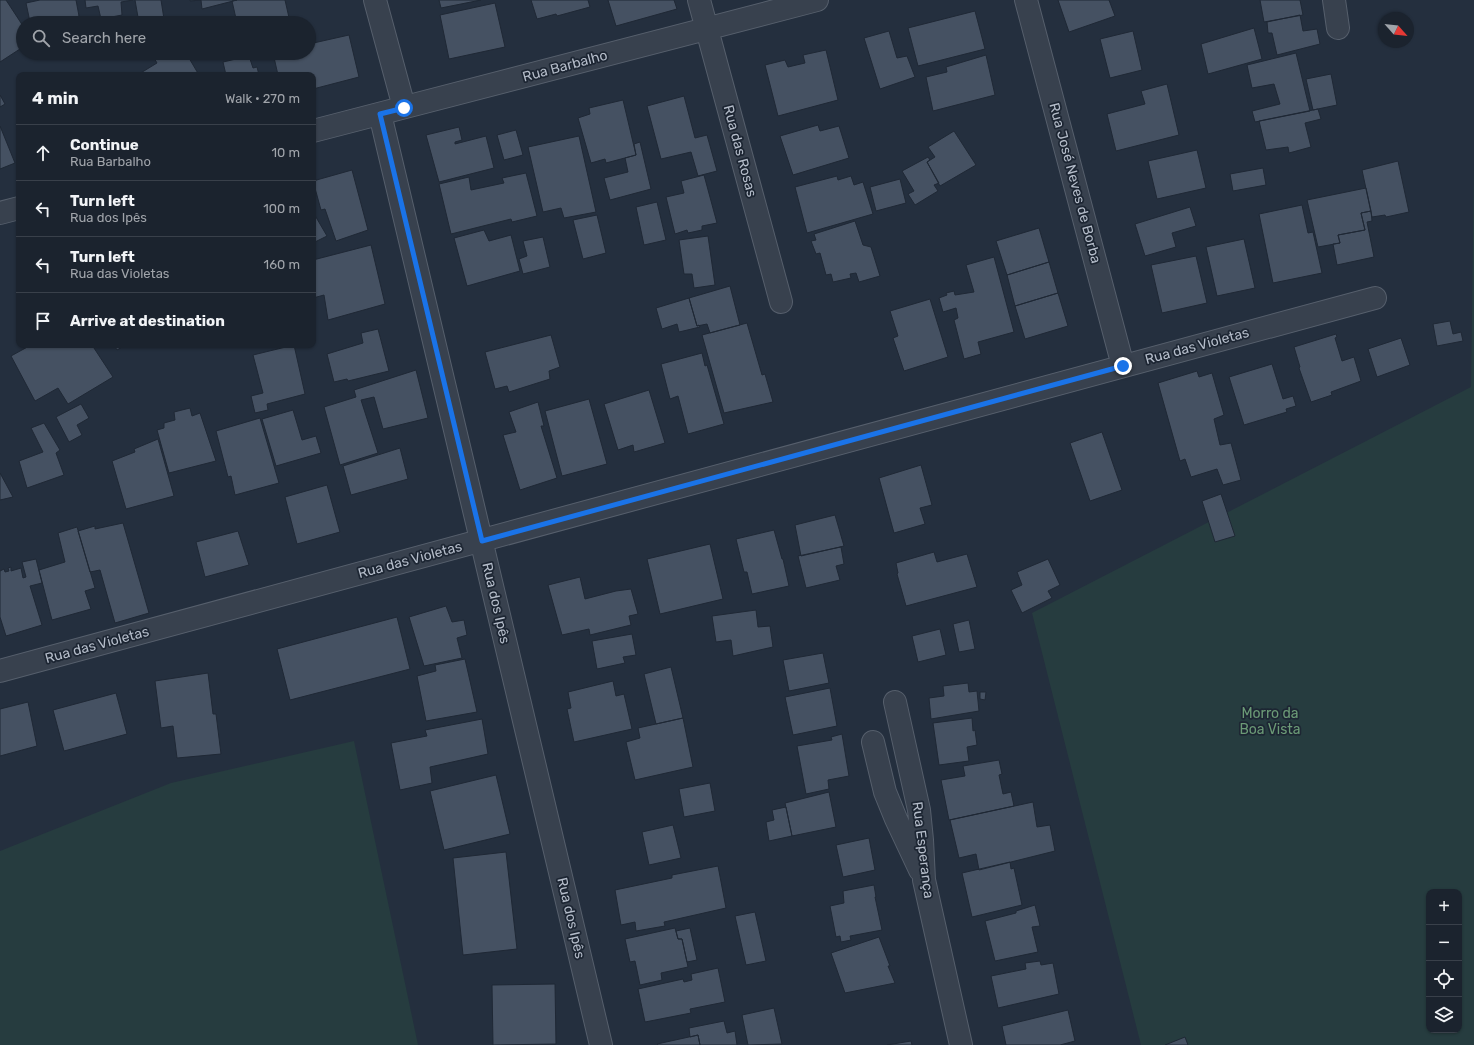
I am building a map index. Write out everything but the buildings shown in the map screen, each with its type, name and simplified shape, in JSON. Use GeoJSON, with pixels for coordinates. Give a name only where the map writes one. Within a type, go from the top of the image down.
{"type":"FeatureCollection","features":[{"type":"Feature","properties":{"kind":"street"},"geometry":{"type":"LineString","coordinates":[[375,0],[404,108]]}},
{"type":"Feature","properties":{"kind":"street","name":"Rua das Rosas"},"geometry":{"type":"LineString","coordinates":[[699,0],[781,302]]}},
{"type":"Feature","properties":{"kind":"street","name":"Rua Barbalho"},"geometry":{"type":"LineString","coordinates":[[316,130],[817,0]]}},
{"type":"Feature","properties":{"kind":"street","name":"Rua José Neves de Borba"},"geometry":{"type":"LineString","coordinates":[[1026,0],[1123,366]]}},
{"type":"Feature","properties":{"kind":"street"},"geometry":{"type":"LineString","coordinates":[[1334,0],[1338,28]]}},
{"type":"Feature","properties":{"kind":"street","name":"Rua dos Ipês"},"geometry":{"type":"LineString","coordinates":[[380,114],[601,1045]]}},
{"type":"Feature","properties":{"kind":"street"},"geometry":{"type":"LineString","coordinates":[[0,213],[16,209]]}},
{"type":"Feature","properties":{"kind":"street","name":"Rua das Violetas"},"geometry":{"type":"LineString","coordinates":[[0,671],[1375,298]]}},
{"type":"Feature","properties":{"kind":"street","name":"Rua Esperança"},"geometry":{"type":"LineString","coordinates":[[895,702],[919,810],[924,880],[961,1045]]}},
{"type":"Feature","properties":{"kind":"street"},"geometry":{"type":"LineString","coordinates":[[873,742],[885,792],[924,880]]}},
{"type":"Feature","properties":{"kind":"green space","name":"Morro da Boa Vista"},"geometry":{"type":"Polygon","coordinates":[[[1474,164],[1474,1045],[1141,1045],[1032,613],[1471,387],[1474,164]]]}},
{"type":"Feature","properties":{"kind":"green space"},"geometry":{"type":"Polygon","coordinates":[[[354,741],[418,1045],[0,1045],[0,851],[171,783],[354,741]]]}},
{"type":"Feature","properties":{"kind":"route"},"geometry":{"type":"LineString","coordinates":[[404,108],[380,114],[482,541],[1123,366]]}}]}
